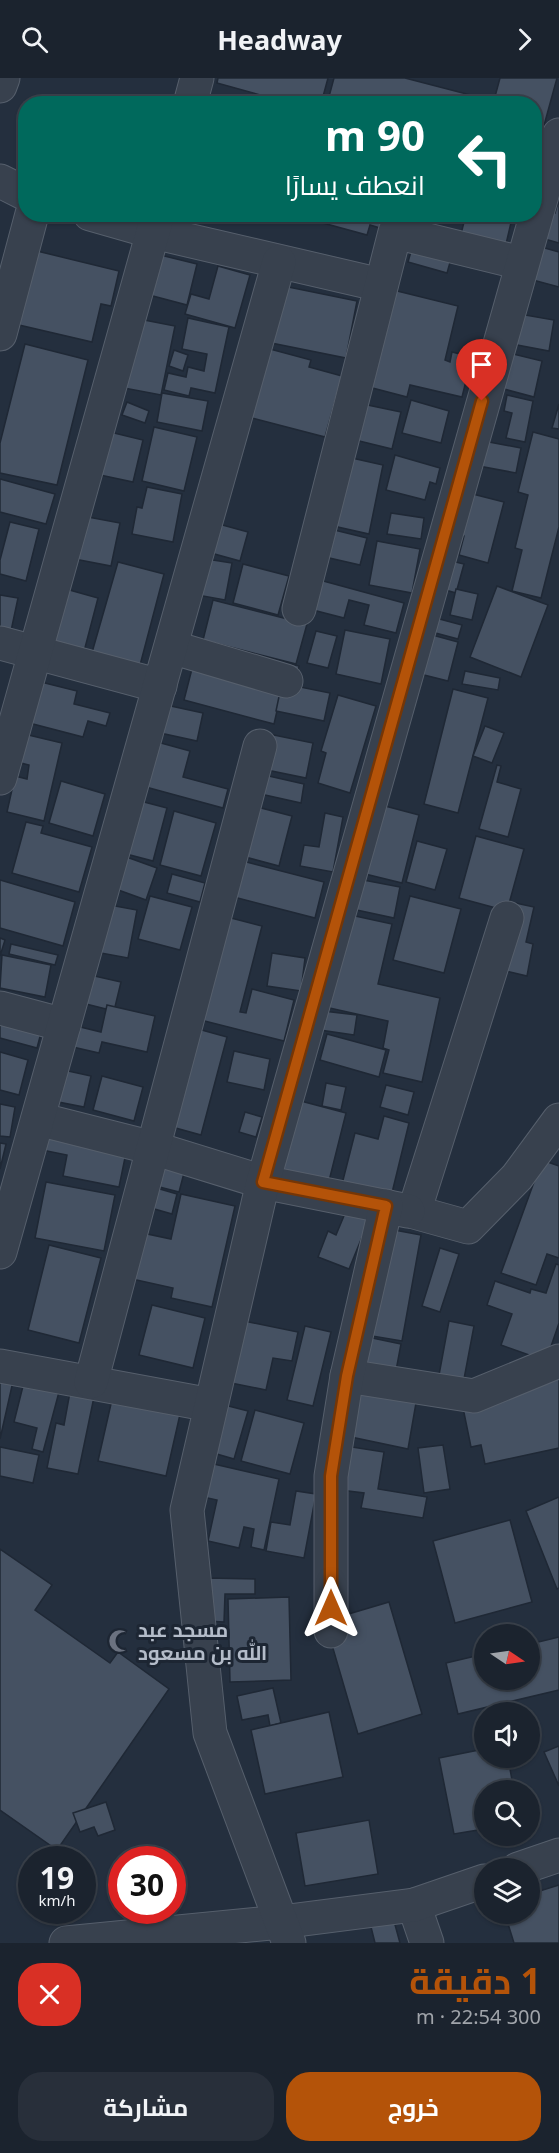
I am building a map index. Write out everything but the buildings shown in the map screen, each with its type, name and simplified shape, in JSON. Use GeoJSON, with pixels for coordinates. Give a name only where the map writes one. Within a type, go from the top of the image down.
{"type":"FeatureCollection","features":[{"type":"Feature","properties":{"kind":"street"},"geometry":{"type":"LineString","coordinates":[[0,86],[3,78]]}},
{"type":"Feature","properties":{"kind":"street"},"geometry":{"type":"LineString","coordinates":[[192,96],[197,78]]}},
{"type":"Feature","properties":{"kind":"street"},"geometry":{"type":"LineString","coordinates":[[542,192],[559,135]]}},
{"type":"Feature","properties":{"kind":"street"},"geometry":{"type":"LineString","coordinates":[[0,180],[18,190]]}},
{"type":"Feature","properties":{"kind":"street"},"geometry":{"type":"LineString","coordinates":[[0,334],[30,222]]}},
{"type":"Feature","properties":{"kind":"street"},"geometry":{"type":"LineString","coordinates":[[285,1932],[210,1733],[187,1510],[263,1182],[533,222]]}},
{"type":"Feature","properties":{"kind":"street"},"geometry":{"type":"LineString","coordinates":[[0,778],[156,223],[279,262],[381,285]]}},
{"type":"Feature","properties":{"kind":"street"},"geometry":{"type":"LineString","coordinates":[[299,609],[395,232],[521,263]]}},
{"type":"Feature","properties":{"kind":"street"},"geometry":{"type":"LineString","coordinates":[[0,1252],[279,262]]}},
{"type":"Feature","properties":{"kind":"street"},"geometry":{"type":"LineString","coordinates":[[0,643],[160,686]]}},
{"type":"Feature","properties":{"kind":"street"},"geometry":{"type":"LineString","coordinates":[[171,647],[286,681]]}},
{"type":"Feature","properties":{"kind":"street"},"geometry":{"type":"LineString","coordinates":[[91,1382],[260,746]]}},
{"type":"Feature","properties":{"kind":"street"},"geometry":{"type":"LineString","coordinates":[[332,1631],[331,1476],[347,1376],[400,1209],[507,918]]}},
{"type":"Feature","properties":{"kind":"street"},"geometry":{"type":"LineString","coordinates":[[0,1008],[64,1025]]}},
{"type":"Feature","properties":{"kind":"street"},"geometry":{"type":"LineString","coordinates":[[38,1119],[153,1148],[263,1182],[400,1209],[468,1227],[517,1177],[559,1120]]}},
{"type":"Feature","properties":{"kind":"street"},"geometry":{"type":"LineString","coordinates":[[347,1376],[474,1396],[559,1361]]}},
{"type":"Feature","properties":{"kind":"street"},"geometry":{"type":"LineString","coordinates":[[0,1366],[211,1405]]}},
{"type":"Feature","properties":{"kind":"street"},"geometry":{"type":"LineString","coordinates":[[540,1861],[559,1855]]}},
{"type":"Feature","properties":{"kind":"street"},"geometry":{"type":"LineString","coordinates":[[66,1943],[285,1932],[414,1905],[474,1884]]}},
{"type":"Feature","properties":{"kind":"street"},"geometry":{"type":"LineString","coordinates":[[414,1905],[427,1943]]}},
{"type":"Feature","properties":{"kind":"place","name":"مسجد عبد الله بن مسعود"},"geometry":{"type":"Point","coordinates":[120,1641]}},
{"type":"Feature","properties":{"kind":"route"},"geometry":{"type":"LineString","coordinates":[[331,1608],[331,1476],[347,1376],[386,1206],[263,1182],[482,401]]}}]}
